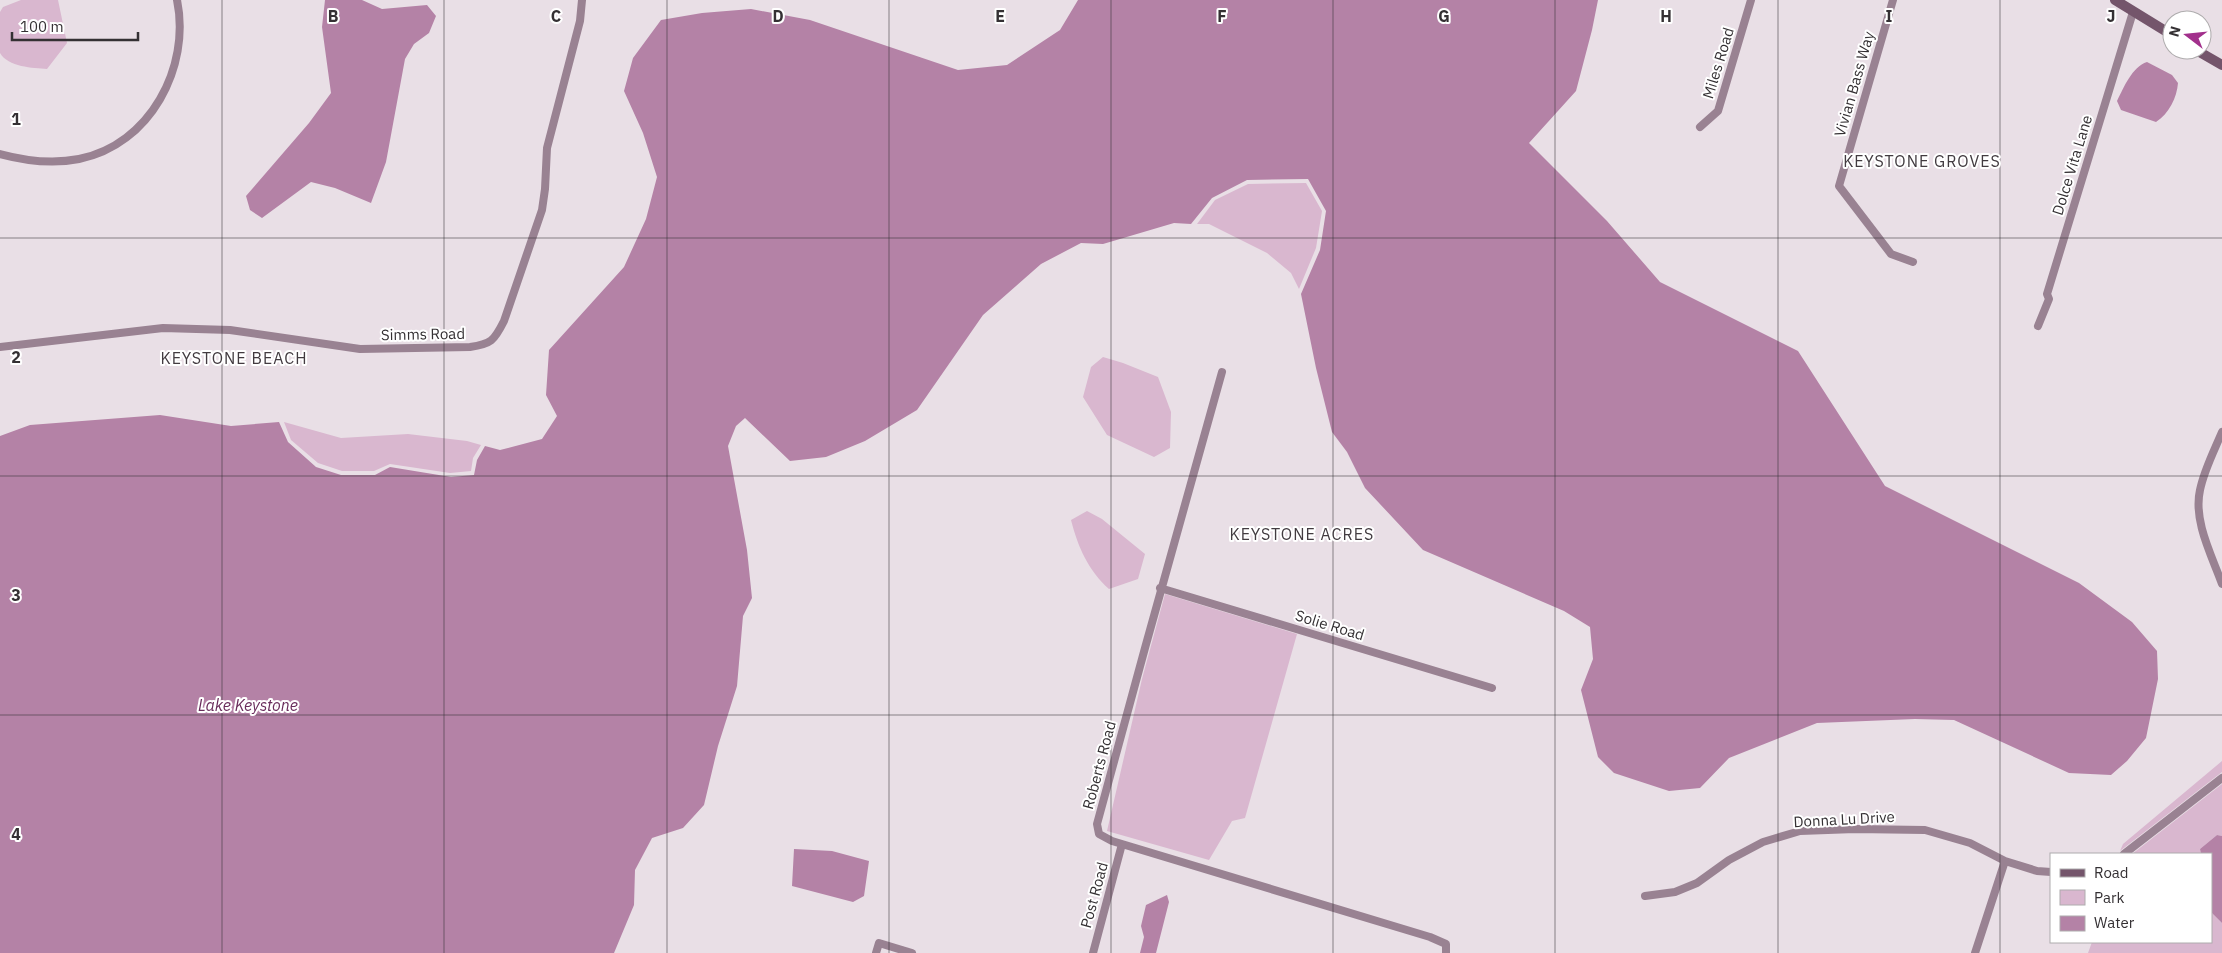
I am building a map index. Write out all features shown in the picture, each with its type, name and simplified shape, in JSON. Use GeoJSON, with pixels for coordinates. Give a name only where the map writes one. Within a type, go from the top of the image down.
{"type":"FeatureCollection","features":[{"type":"Feature","properties":{"kind":"main road"},"geometry":{"type":"LineString","coordinates":[[2115,0],[2162,29]]}},
{"type":"Feature","properties":{"kind":"street"},"geometry":{"type":"LineString","coordinates":[[0,154],[23,160],[56,162],[81,159],[109,148],[129,136],[148,118],[163,96],[172,76],[180,47],[181,17],[177,0]]}},
{"type":"Feature","properties":{"kind":"street","name":"Simms Road"},"geometry":{"type":"LineString","coordinates":[[0,347],[162,328],[230,330],[360,349],[486,345],[497,334],[504,321],[542,210],[547,148],[580,21],[582,0]]}},
{"type":"Feature","properties":{"kind":"street","name":"Miles Road"},"geometry":{"type":"LineString","coordinates":[[1700,127],[1718,111],[1751,0]]}},
{"type":"Feature","properties":{"kind":"street","name":"Vivian Bass Way"},"geometry":{"type":"LineString","coordinates":[[1893,0],[1838,186],[1891,254],[1913,262]]}},
{"type":"Feature","properties":{"kind":"street","name":"Dolce Vita Lane"},"geometry":{"type":"LineString","coordinates":[[2038,326],[2048,299],[2047,294],[2133,12]]}},
{"type":"Feature","properties":{"kind":"street","name":"Roberts Road"},"geometry":{"type":"LineString","coordinates":[[1222,372],[1160,588],[1097,824],[1099,834],[1104,839],[1430,937],[1446,944],[1446,953]]}},
{"type":"Feature","properties":{"kind":"street"},"geometry":{"type":"LineString","coordinates":[[2222,432],[2199,492],[2199,510],[2204,534],[2222,584]]}},
{"type":"Feature","properties":{"kind":"street","name":"Solie Road"},"geometry":{"type":"LineString","coordinates":[[1160,588],[1492,688]]}},
{"type":"Feature","properties":{"kind":"street"},"geometry":{"type":"LineString","coordinates":[[2125,853],[2222,778]]}},
{"type":"Feature","properties":{"kind":"street","name":"Donna Lu Drive"},"geometry":{"type":"LineString","coordinates":[[1646,896],[1675,892],[1697,883],[1729,860],[1763,842],[1800,831],[1855,829],[1925,830],[1970,843],[2005,861],[2037,871],[2050,872]]}},
{"type":"Feature","properties":{"kind":"street","name":"Post Road"},"geometry":{"type":"LineString","coordinates":[[1093,953],[1122,844]]}},
{"type":"Feature","properties":{"kind":"street"},"geometry":{"type":"LineString","coordinates":[[1975,953],[2005,861]]}},
{"type":"Feature","properties":{"kind":"street"},"geometry":{"type":"LineString","coordinates":[[876,953],[879,943],[912,953]]}},
{"type":"Feature","properties":{"kind":"green space"},"geometry":{"type":"Polygon","coordinates":[[[21,0],[58,0],[67,43],[47,69],[15,64],[4,58],[0,53],[0,12],[3,7],[21,0]]]}},
{"type":"Feature","properties":{"kind":"green space"},"geometry":{"type":"Polygon","coordinates":[[[1306,183],[1322,211],[1316,248],[1299,289],[1291,273],[1267,253],[1209,224],[1197,224],[1215,200],[1248,184],[1306,183]]]}},
{"type":"Feature","properties":{"kind":"green space"},"geometry":{"type":"Polygon","coordinates":[[[1103,357],[1158,377],[1171,412],[1170,448],[1154,457],[1107,435],[1083,397],[1091,367],[1103,357]]]}},
{"type":"Feature","properties":{"kind":"green space"},"geometry":{"type":"Polygon","coordinates":[[[284,422],[341,438],[408,434],[467,441],[481,445],[473,458],[471,471],[450,473],[390,464],[374,471],[342,471],[318,463],[291,440],[284,422]]]}},
{"type":"Feature","properties":{"kind":"green space"},"geometry":{"type":"Polygon","coordinates":[[[1087,511],[1102,519],[1145,554],[1138,579],[1109,589],[1095,574],[1077,540],[1071,520],[1087,511]]]}},
{"type":"Feature","properties":{"kind":"green space"},"geometry":{"type":"Polygon","coordinates":[[[1165,594],[1297,634],[1245,818],[1232,821],[1209,860],[1107,831],[1142,679],[1165,594]]]}},
{"type":"Feature","properties":{"kind":"green space"},"geometry":{"type":"Polygon","coordinates":[[[2222,761],[2222,772],[2120,851],[2123,844],[2222,761]]]}},
{"type":"Feature","properties":{"kind":"green space"},"geometry":{"type":"Polygon","coordinates":[[[2222,784],[2222,836],[2217,835],[2200,849],[2201,853],[2133,853],[2222,784]]]}},
{"type":"Feature","properties":{"kind":"green space"},"geometry":{"type":"Polygon","coordinates":[[[2212,913],[2222,923],[2222,953],[2088,953],[2092,943],[2212,943],[2212,913]]]}},
{"type":"Feature","properties":{"kind":"water"},"geometry":{"type":"Polygon","coordinates":[[[325,0],[362,0],[382,9],[427,5],[436,16],[429,33],[414,44],[405,59],[386,162],[371,203],[335,188],[311,182],[262,218],[250,210],[246,196],[309,123],[331,93],[322,27],[325,0]]]}},
{"type":"Feature","properties":{"kind":"water","name":"Lake Keystone"},"geometry":{"type":"Polygon","coordinates":[[[1078,0],[1598,0],[1576,91],[1529,143],[1607,221],[1660,282],[1798,351],[1885,486],[2079,583],[2132,622],[2157,651],[2158,679],[2146,738],[2127,761],[2111,775],[2069,773],[1954,720],[1915,719],[1817,723],[1729,758],[1700,788],[1669,791],[1614,773],[1598,757],[1581,690],[1593,659],[1590,627],[1564,611],[1423,550],[1365,488],[1347,452],[1332,432],[1316,368],[1301,294],[1320,250],[1326,211],[1308,179],[1247,180],[1212,198],[1191,224],[1174,223],[1103,244],[1081,243],[1041,264],[983,315],[917,410],[865,441],[826,457],[790,461],[745,418],[736,426],[728,446],[747,550],[752,598],[743,616],[737,686],[718,746],[704,805],[683,828],[652,838],[635,870],[634,905],[614,953],[0,953],[0,436],[30,425],[160,415],[231,426],[279,422],[288,442],[316,467],[341,475],[375,475],[390,467],[451,477],[474,475],[477,460],[485,446],[500,450],[542,439],[557,416],[546,395],[549,350],[624,267],[646,219],[657,177],[643,133],[624,91],[633,58],[661,20],[702,13],[751,9],[810,20],[958,70],[1007,65],[1060,30],[1078,0]]]}},
{"type":"Feature","properties":{"kind":"water"},"geometry":{"type":"Polygon","coordinates":[[[2147,62],[2172,75],[2178,83],[2172,105],[2161,119],[2156,122],[2121,110],[2117,101],[2133,73],[2147,62]]]}},
{"type":"Feature","properties":{"kind":"water"},"geometry":{"type":"Polygon","coordinates":[[[2217,835],[2222,836],[2222,923],[2212,913],[2212,853],[2201,853],[2200,849],[2217,835]]]}},
{"type":"Feature","properties":{"kind":"water"},"geometry":{"type":"Polygon","coordinates":[[[794,849],[832,851],[869,861],[864,896],[853,902],[792,886],[794,849]]]}},
{"type":"Feature","properties":{"kind":"water"},"geometry":{"type":"Polygon","coordinates":[[[1167,895],[1169,902],[1156,953],[1140,953],[1144,937],[1141,926],[1146,905],[1167,895]]]}},
{"type":"Feature","properties":{"kind":"district","name":"KEYSTONE GROVES"},"geometry":{"type":"Point","coordinates":[1922,161]}},
{"type":"Feature","properties":{"kind":"district","name":"KEYSTONE BEACH"},"geometry":{"type":"Point","coordinates":[234,358]}},
{"type":"Feature","properties":{"kind":"district","name":"KEYSTONE ACRES"},"geometry":{"type":"Point","coordinates":[1302,534]}}]}
